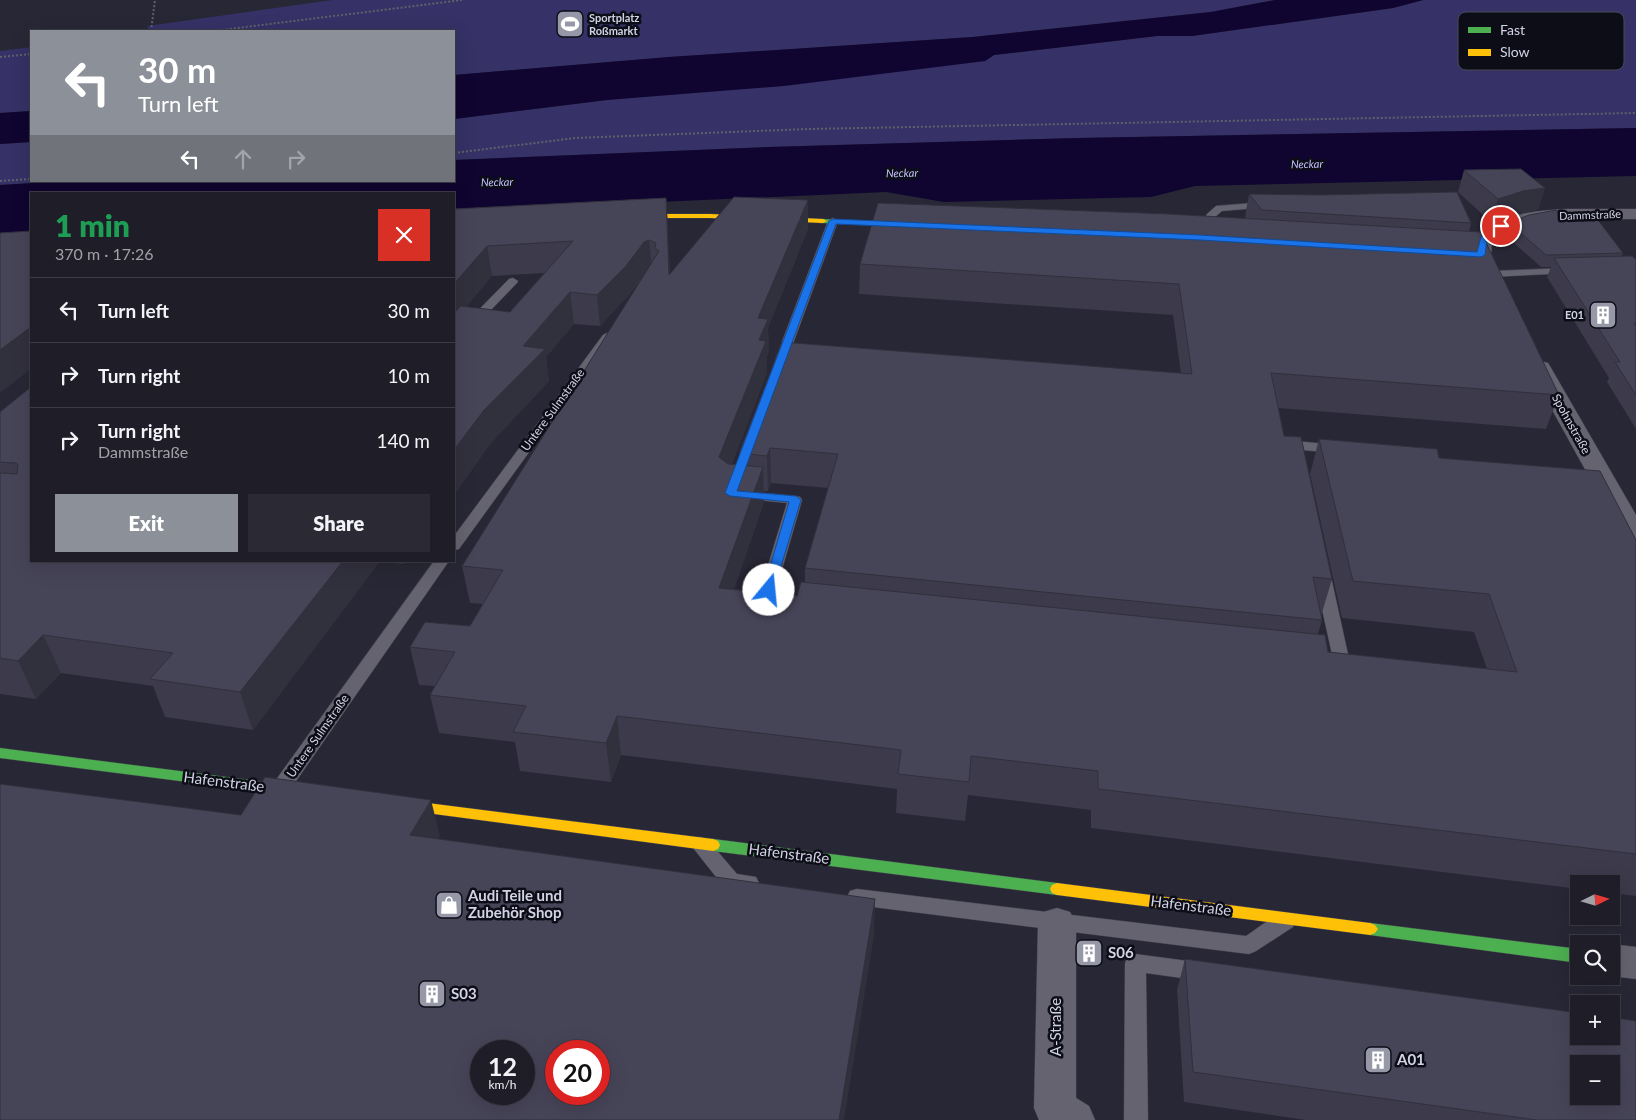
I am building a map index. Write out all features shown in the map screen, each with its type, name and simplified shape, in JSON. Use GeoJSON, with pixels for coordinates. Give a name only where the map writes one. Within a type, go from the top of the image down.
{"type":"FeatureCollection","features":[{"type":"Feature","properties":{"kind":"street","name":"Dammstraße"},"geometry":{"type":"LineString","coordinates":[[1481,261],[1483,239],[1501,226],[1521,220],[1568,215],[1636,214]]}},
{"type":"Feature","properties":{"kind":"street"},"geometry":{"type":"LineString","coordinates":[[618,216],[665,215],[922,225]]}},
{"type":"Feature","properties":{"kind":"street"},"geometry":{"type":"LineString","coordinates":[[1481,261],[1502,296]]}},
{"type":"Feature","properties":{"kind":"street","name":"Spohnstraße"},"geometry":{"type":"LineString","coordinates":[[1530,350],[1636,538]]}},
{"type":"Feature","properties":{"kind":"street","name":"Hafenstraße"},"geometry":{"type":"LineString","coordinates":[[0,753],[309,793]]}},
{"type":"Feature","properties":{"kind":"street","name":"Hafenstraße"},"geometry":{"type":"LineString","coordinates":[[387,803],[1570,955]]}},
{"type":"Feature","properties":{"kind":"street","name":"A-Straße"},"geometry":{"type":"LineString","coordinates":[[1056,923],[1055,1108],[1074,1120]]}},
{"type":"Feature","properties":{"kind":"street"},"geometry":{"type":"LineString","coordinates":[[1620,961],[1636,963]]}},
{"type":"Feature","properties":{"kind":"lane"},"geometry":{"type":"LineString","coordinates":[[1199,237],[1211,216],[1219,208],[1274,204]]}},
{"type":"Feature","properties":{"kind":"lane"},"geometry":{"type":"LineString","coordinates":[[775,375],[833,221]]}},
{"type":"Feature","properties":{"kind":"lane"},"geometry":{"type":"LineString","coordinates":[[1481,261],[1578,271]]}},
{"type":"Feature","properties":{"kind":"lane"},"geometry":{"type":"LineString","coordinates":[[455,341],[513,281]]}},
{"type":"Feature","properties":{"kind":"lane","name":"Untere Sulmstraße"},"geometry":{"type":"LineString","coordinates":[[455,545],[617,323]]}},
{"type":"Feature","properties":{"kind":"lane"},"geometry":{"type":"LineString","coordinates":[[1301,474],[1294,445],[1353,451]]}},
{"type":"Feature","properties":{"kind":"lane"},"geometry":{"type":"LineString","coordinates":[[734,484],[730,493],[796,500],[763,608],[783,610]]}},
{"type":"Feature","properties":{"kind":"lane"},"geometry":{"type":"LineString","coordinates":[[1320,561],[1348,669],[1324,666]]}},
{"type":"Feature","properties":{"kind":"lane","name":"Untere Sulmstraße"},"geometry":{"type":"LineString","coordinates":[[280,789],[441,562]]}},
{"type":"Feature","properties":{"kind":"lane"},"geometry":{"type":"LineString","coordinates":[[700,843],[731,881],[771,886]]}},
{"type":"Feature","properties":{"kind":"lane"},"geometry":{"type":"LineString","coordinates":[[840,895],[1056,923],[1249,945],[1290,919]]}},
{"type":"Feature","properties":{"kind":"lane"},"geometry":{"type":"LineString","coordinates":[[1136,1120],[1135,963],[1224,975]]}},
{"type":"Feature","properties":{"kind":"path"},"geometry":{"type":"LineString","coordinates":[[151,30],[156,0]]}},
{"type":"Feature","properties":{"kind":"path"},"geometry":{"type":"LineString","coordinates":[[222,30],[462,0]]}},
{"type":"Feature","properties":{"kind":"path"},"geometry":{"type":"LineString","coordinates":[[0,57],[30,54]]}},
{"type":"Feature","properties":{"kind":"path"},"geometry":{"type":"LineString","coordinates":[[455,153],[575,138],[818,128],[1636,114]]}},
{"type":"Feature","properties":{"kind":"path"},"geometry":{"type":"LineString","coordinates":[[0,181],[30,179]]}},
{"type":"Feature","properties":{"kind":"shaded area"},"geometry":{"type":"Polygon","coordinates":[[[332,0],[1275,0],[1211,12],[973,37],[669,57],[455,75],[455,30],[149,30],[147,26],[332,0]]]}},
{"type":"Feature","properties":{"kind":"shaded area"},"geometry":{"type":"Polygon","coordinates":[[[1424,0],[1636,0],[1636,128],[1078,138],[769,147],[455,160],[455,119],[607,100],[985,61],[994,55],[1157,36],[1192,36],[1393,8],[1424,0]]]}},
{"type":"Feature","properties":{"kind":"shaded area"},"geometry":{"type":"Polygon","coordinates":[[[30,47],[30,111],[0,113],[0,51],[30,47]]]}},
{"type":"Feature","properties":{"kind":"shaded area"},"geometry":{"type":"Polygon","coordinates":[[[30,142],[30,182],[51,182],[0,185],[0,144],[30,142]]]}},
{"type":"Feature","properties":{"kind":"water"},"geometry":{"type":"Polygon","coordinates":[[[1275,0],[1423,0],[1393,8],[1192,36],[1157,36],[994,55],[985,61],[784,86],[607,100],[455,119],[455,75],[669,57],[973,37],[1211,12],[1275,0]]]}},
{"type":"Feature","properties":{"kind":"water"},"geometry":{"type":"Polygon","coordinates":[[[30,111],[30,142],[0,144],[0,113],[30,111]]]}},
{"type":"Feature","properties":{"kind":"water","name":"Neckar"},"geometry":{"type":"Polygon","coordinates":[[[1636,128],[1636,176],[1195,186],[1151,197],[944,202],[886,192],[455,211],[455,192],[30,192],[30,237],[0,239],[0,185],[51,182],[455,182],[455,160],[769,147],[1078,138],[1636,128]]]}},
{"type":"Feature","properties":{"kind":"building"},"geometry":{"type":"Polygon","coordinates":[[[1521,169],[1545,188],[1523,191],[1498,199],[1464,170],[1521,169]]]}},
{"type":"Feature","properties":{"kind":"building"},"geometry":{"type":"Polygon","coordinates":[[[1457,192],[1471,223],[1262,210],[1249,194],[1321,195],[1457,192]]]}},
{"type":"Feature","properties":{"kind":"building"},"geometry":{"type":"Polygon","coordinates":[[[734,197],[808,200],[758,318],[768,319],[759,340],[766,341],[719,457],[728,464],[763,467],[719,588],[797,596],[801,582],[1325,635],[1328,652],[1517,672],[1489,594],[1353,581],[1319,439],[1437,449],[1439,458],[1600,471],[1636,540],[1636,854],[1098,789],[1098,771],[971,756],[969,782],[898,774],[901,750],[617,716],[606,743],[513,732],[526,706],[430,695],[455,652],[410,647],[425,622],[470,626],[503,570],[462,566],[659,251],[655,248],[656,243],[649,240],[644,242],[626,266],[597,295],[570,292],[523,346],[545,349],[484,410],[455,449],[455,312],[461,306],[510,312],[573,241],[487,246],[455,283],[455,209],[666,198],[669,275],[734,197]]]}},
{"type":"Feature","properties":{"kind":"building"},"geometry":{"type":"Polygon","coordinates":[[[878,203],[1169,214],[1481,232],[1559,395],[1271,373],[1284,436],[1301,437],[1332,579],[1313,577],[1322,620],[805,568],[838,454],[770,448],[767,456],[739,453],[782,342],[1192,374],[1179,284],[860,264],[878,203]]]}},
{"type":"Feature","properties":{"kind":"building"},"geometry":{"type":"Polygon","coordinates":[[[1556,210],[1569,221],[1598,220],[1623,253],[1546,255],[1509,223],[1529,215],[1556,210]]]}},
{"type":"Feature","properties":{"kind":"building"},"geometry":{"type":"Polygon","coordinates":[[[30,231],[30,328],[0,350],[0,233],[30,231]]]}},
{"type":"Feature","properties":{"kind":"building"},"geometry":{"type":"Polygon","coordinates":[[[1632,256],[1636,260],[1636,323],[1634,323],[1636,326],[1636,395],[1615,362],[1620,362],[1554,258],[1632,256]]]}},
{"type":"Feature","properties":{"kind":"building"},"geometry":{"type":"Polygon","coordinates":[[[30,388],[30,562],[342,562],[240,692],[150,679],[173,653],[43,635],[18,661],[0,658],[0,473],[17,474],[18,465],[16,463],[0,462],[0,412],[30,388]]]}},
{"type":"Feature","properties":{"kind":"building","name":"S03"},"geometry":{"type":"Polygon","coordinates":[[[265,777],[431,800],[410,835],[875,899],[839,1120],[0,1120],[0,784],[241,815],[265,777]]]}},
{"type":"Feature","properties":{"kind":"building","name":"A01"},"geometry":{"type":"Polygon","coordinates":[[[1185,959],[1570,1012],[1570,1045],[1620,1045],[1620,1018],[1636,1021],[1636,1120],[1537,1120],[1193,1072],[1185,959]]]}},
{"type":"Feature","properties":{"kind":"traffic: fast"},"geometry":{"type":"LineString","coordinates":[[823,221],[910,225]]}},
{"type":"Feature","properties":{"kind":"traffic: fast"},"geometry":{"type":"LineString","coordinates":[[0,753],[296,791]]}},
{"type":"Feature","properties":{"kind":"traffic: fast"},"geometry":{"type":"LineString","coordinates":[[713,845],[1057,889]]}},
{"type":"Feature","properties":{"kind":"traffic: fast"},"geometry":{"type":"LineString","coordinates":[[1370,929],[1570,955]]}},
{"type":"Feature","properties":{"kind":"traffic: slow"},"geometry":{"type":"LineString","coordinates":[[631,216],[710,216],[823,221]]}},
{"type":"Feature","properties":{"kind":"traffic: slow"},"geometry":{"type":"LineString","coordinates":[[396,804],[713,845]]}},
{"type":"Feature","properties":{"kind":"traffic: slow"},"geometry":{"type":"LineString","coordinates":[[1057,889],[1370,929]]}},
{"type":"Feature","properties":{"kind":"place","name":"Sportplatz Roßmarkt"},"geometry":{"type":"Point","coordinates":[570,24]}},
{"type":"Feature","properties":{"kind":"place","name":"E01"},"geometry":{"type":"Point","coordinates":[1603,315]}},
{"type":"Feature","properties":{"kind":"place","name":"Audi Teile und Zubehör Shop"},"geometry":{"type":"Point","coordinates":[449,905]}},
{"type":"Feature","properties":{"kind":"place","name":"S06"},"geometry":{"type":"Point","coordinates":[1089,953]}},
{"type":"Feature","properties":{"kind":"place","name":"S03"},"geometry":{"type":"Point","coordinates":[432,994]}},
{"type":"Feature","properties":{"kind":"place","name":"A01"},"geometry":{"type":"Point","coordinates":[1378,1060]}},
{"type":"Feature","properties":{"kind":"route"},"geometry":{"type":"LineString","coordinates":[[769,590],[796,500],[730,493],[833,221],[1200,237],[1481,255],[1483,239],[1501,226]]}}]}
